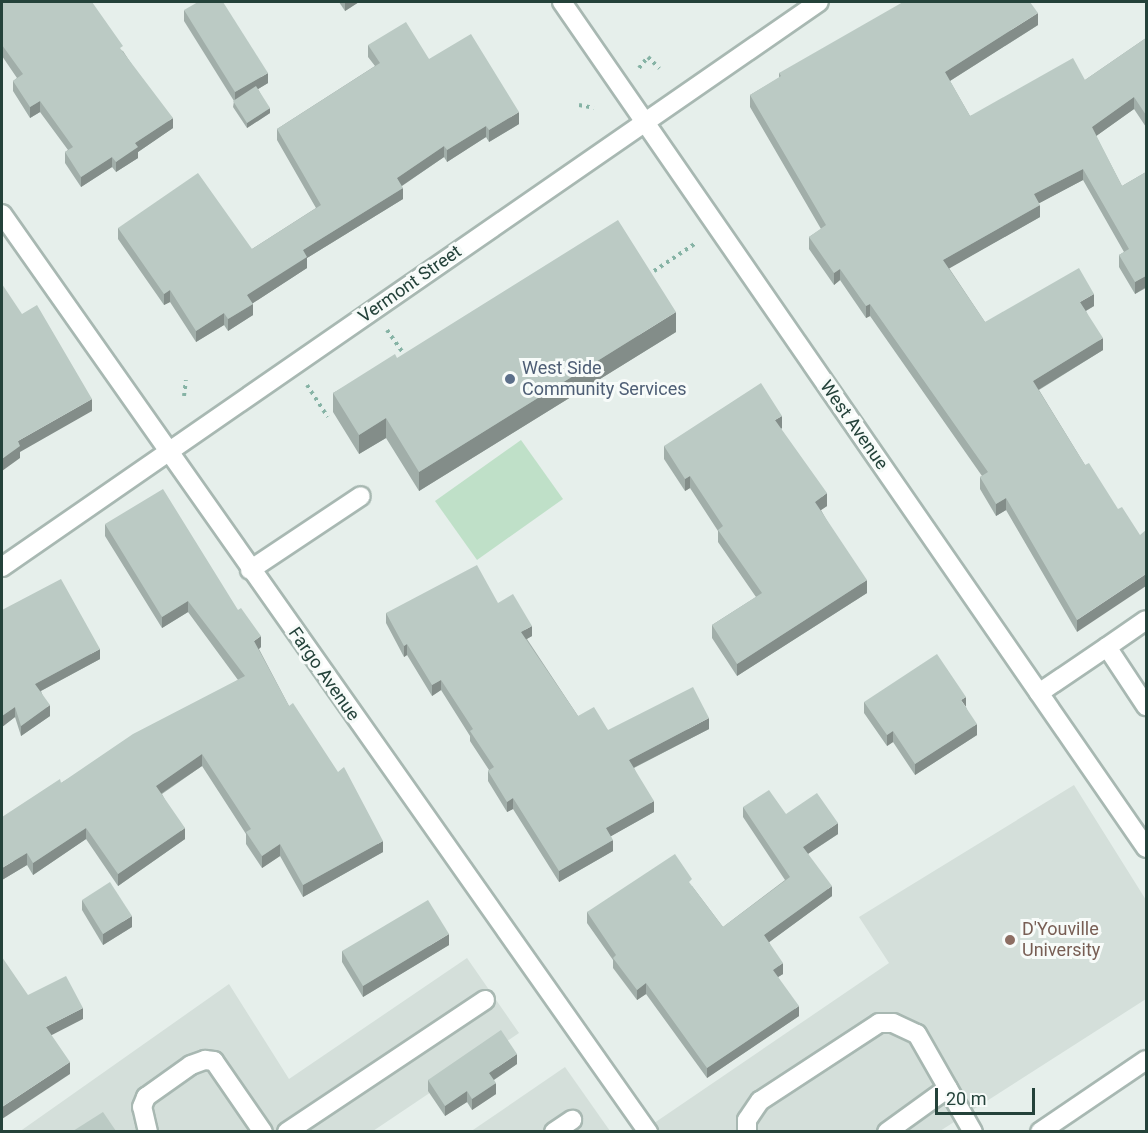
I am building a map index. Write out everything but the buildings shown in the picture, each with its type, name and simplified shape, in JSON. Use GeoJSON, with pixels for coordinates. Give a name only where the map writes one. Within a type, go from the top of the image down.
{"type":"FeatureCollection","features":[{"type":"Feature","properties":{"kind":"street","name":"West Avenue"},"geometry":{"type":"LineString","coordinates":[[562,2],[1146,848]]}},
{"type":"Feature","properties":{"kind":"street","name":"Vermont Street"},"geometry":{"type":"LineString","coordinates":[[2,567],[819,2]]}},
{"type":"Feature","properties":{"kind":"street","name":"Fargo Avenue"},"geometry":{"type":"LineString","coordinates":[[2,214],[167,453],[648,1131]]}},
{"type":"Feature","properties":{"kind":"street"},"geometry":{"type":"LineString","coordinates":[[250,570],[361,496]]}},
{"type":"Feature","properties":{"kind":"street"},"geometry":{"type":"LineString","coordinates":[[1039,693],[1146,620]]}},
{"type":"Feature","properties":{"kind":"street"},"geometry":{"type":"LineString","coordinates":[[1107,647],[1146,706]]}},
{"type":"Feature","properties":{"kind":"street"},"geometry":{"type":"LineString","coordinates":[[287,1131],[485,1000]]}},
{"type":"Feature","properties":{"kind":"street"},"geometry":{"type":"LineString","coordinates":[[747,1131],[747,1120],[759,1101],[879,1023],[893,1023],[917,1034],[973,1131]]}},
{"type":"Feature","properties":{"kind":"street"},"geometry":{"type":"LineString","coordinates":[[148,1131],[142,1107],[146,1097],[191,1065],[205,1060],[214,1061],[263,1131]]}},
{"type":"Feature","properties":{"kind":"street"},"geometry":{"type":"LineString","coordinates":[[1040,1131],[1146,1060]]}},
{"type":"Feature","properties":{"kind":"street"},"geometry":{"type":"LineString","coordinates":[[887,1131],[948,1088]]}},
{"type":"Feature","properties":{"kind":"street"},"geometry":{"type":"LineString","coordinates":[[554,1131],[572,1120]]}},
{"type":"Feature","properties":{"kind":"path"},"geometry":{"type":"LineString","coordinates":[[639,68],[648,57],[659,68]]}},
{"type":"Feature","properties":{"kind":"path"},"geometry":{"type":"LineString","coordinates":[[579,105],[594,108]]}},
{"type":"Feature","properties":{"kind":"path"},"geometry":{"type":"LineString","coordinates":[[654,271],[699,241]]}},
{"type":"Feature","properties":{"kind":"path"},"geometry":{"type":"LineString","coordinates":[[384,325],[409,362]]}},
{"type":"Feature","properties":{"kind":"path"},"geometry":{"type":"LineString","coordinates":[[301,377],[328,417]]}},
{"type":"Feature","properties":{"kind":"path"},"geometry":{"type":"LineString","coordinates":[[184,396],[186,380]]}},
{"type":"Feature","properties":{"kind":"shaded area","name":"D'Youville University"},"geometry":{"type":"Polygon","coordinates":[[[1074,785],[1146,900],[1146,999],[940,1131],[641,1132],[889,963],[859,917],[1074,785]]]}},
{"type":"Feature","properties":{"kind":"shaded area"},"geometry":{"type":"Polygon","coordinates":[[[467,958],[519,1033],[373,1131],[19,1132],[229,984],[289,1079],[467,958]]]}},
{"type":"Feature","properties":{"kind":"shaded area"},"geometry":{"type":"Polygon","coordinates":[[[565,1067],[610,1131],[470,1132],[565,1067]]]}},
{"type":"Feature","properties":{"kind":"green space"},"geometry":{"type":"Polygon","coordinates":[[[521,440],[563,499],[477,560],[435,501],[521,440]]]}},
{"type":"Feature","properties":{"kind":"place","name":"West Side Community Services"},"geometry":{"type":"Point","coordinates":[510,379]}},
{"type":"Feature","properties":{"kind":"place","name":"D'Youville University"},"geometry":{"type":"Point","coordinates":[1010,940]}}]}
